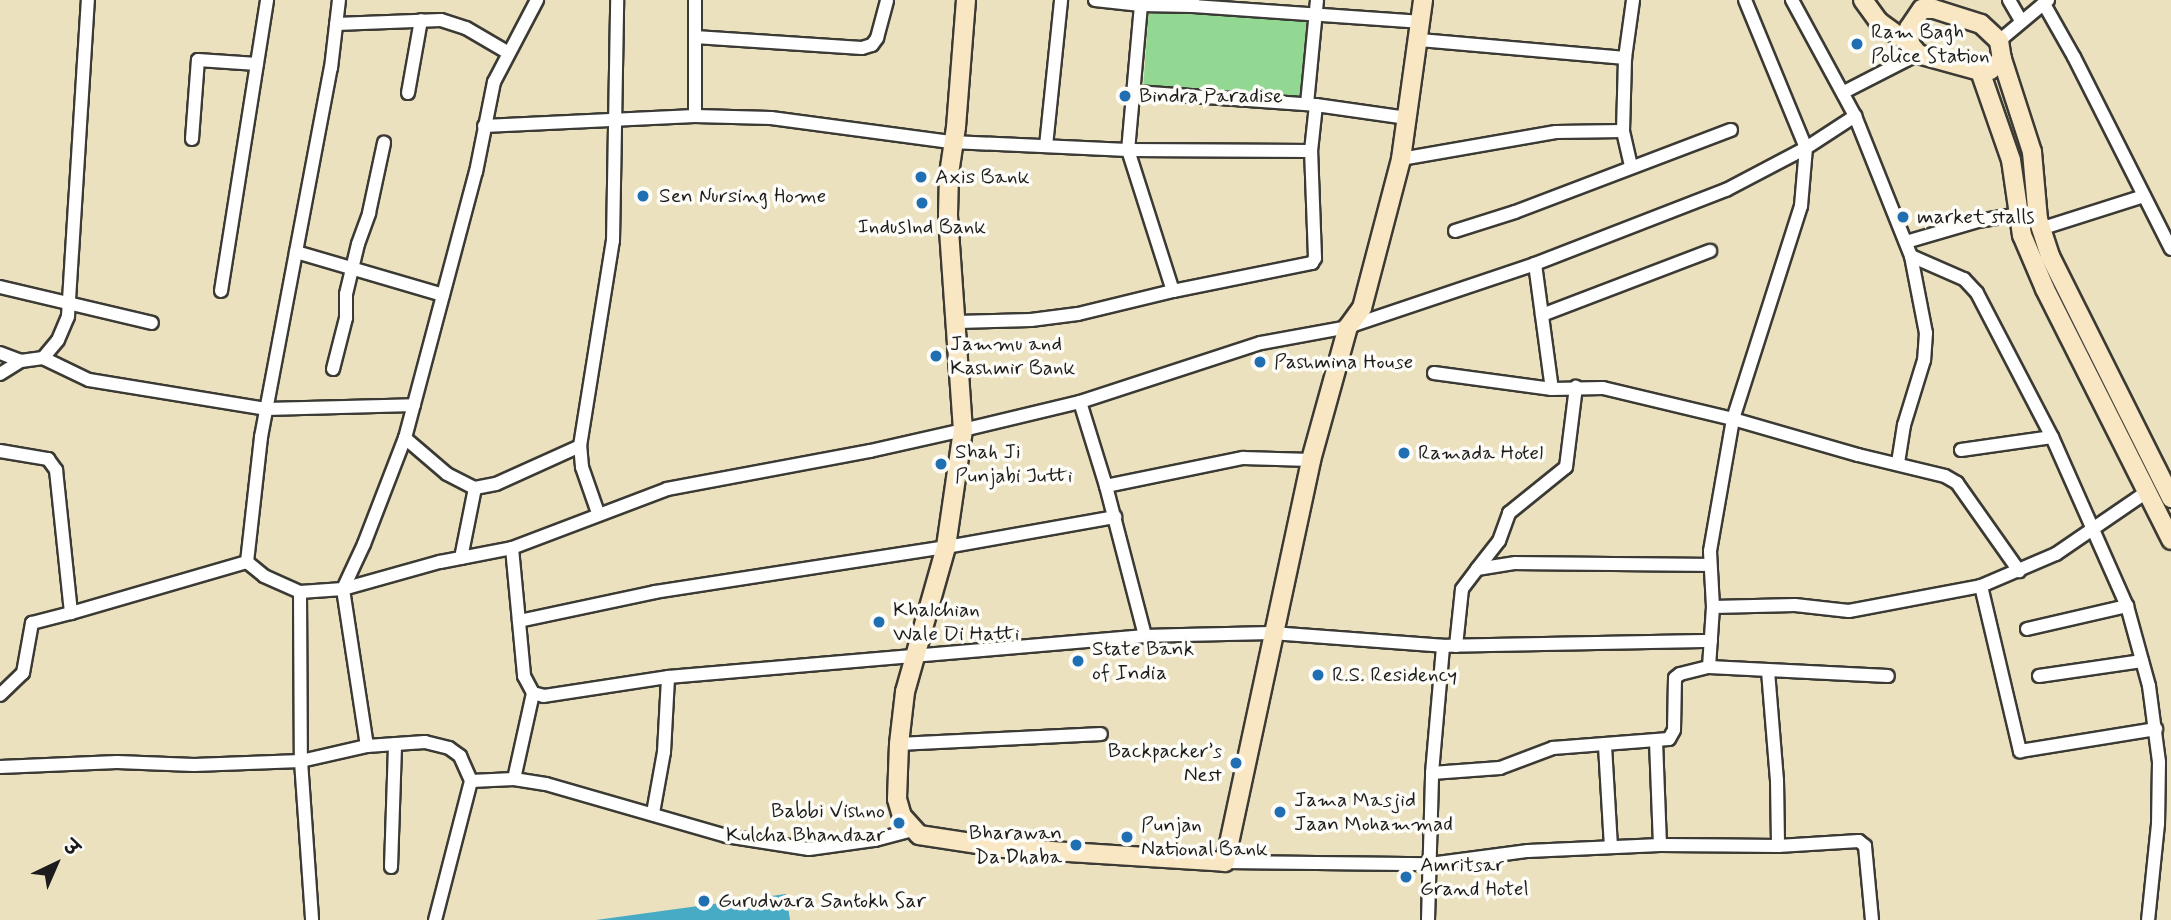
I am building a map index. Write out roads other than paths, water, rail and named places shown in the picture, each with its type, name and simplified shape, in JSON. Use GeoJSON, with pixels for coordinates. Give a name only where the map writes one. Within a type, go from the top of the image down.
{"type":"FeatureCollection","features":[{"type":"Feature","properties":{"kind":"street"},"geometry":{"type":"LineString","coordinates":[[43,358],[63,330],[69,303],[88,0]]}},
{"type":"Feature","properties":{"kind":"street"},"geometry":{"type":"LineString","coordinates":[[221,291],[267,0]]}},
{"type":"Feature","properties":{"kind":"street"},"geometry":{"type":"LineString","coordinates":[[247,562],[266,409],[331,68],[339,0]]}},
{"type":"Feature","properties":{"kind":"street"},"geometry":{"type":"LineString","coordinates":[[367,746],[342,589],[364,544],[405,438],[476,172],[494,82],[507,52],[537,0]]}},
{"type":"Feature","properties":{"kind":"street"},"geometry":{"type":"LineString","coordinates":[[598,513],[582,467],[580,446],[613,242],[617,0]]}},
{"type":"Feature","properties":{"kind":"street"},"geometry":{"type":"LineString","coordinates":[[695,0],[695,116]]}},
{"type":"Feature","properties":{"kind":"street"},"geometry":{"type":"LineString","coordinates":[[695,37],[862,48],[872,45],[877,38],[887,0]]}},
{"type":"Feature","properties":{"kind":"street"},"geometry":{"type":"LineString","coordinates":[[966,0],[952,142],[948,216],[963,430],[946,547],[905,692],[899,744],[898,799],[902,816],[912,830],[919,835],[1004,848],[1225,862],[1430,864],[1528,851],[1660,845],[1778,846],[1862,841],[1865,846],[1872,920]]}},
{"type":"Feature","properties":{"kind":"street"},"geometry":{"type":"LineString","coordinates":[[1046,146],[1061,0]]}},
{"type":"Feature","properties":{"kind":"street"},"geometry":{"type":"LineString","coordinates":[[1095,0],[1141,5],[1193,3],[1315,16],[1625,58]]}},
{"type":"Feature","properties":{"kind":"street"},"geometry":{"type":"LineString","coordinates":[[957,322],[1031,320],[1078,314],[1314,261],[1311,104],[1317,0]]}},
{"type":"Feature","properties":{"kind":"street"},"geometry":{"type":"LineString","coordinates":[[1225,862],[1311,460],[1348,327],[1362,308],[1401,159],[1421,31],[1423,0]]}},
{"type":"Feature","properties":{"kind":"street"},"geometry":{"type":"LineString","coordinates":[[1631,166],[1623,131],[1625,58],[1633,0]]}},
{"type":"Feature","properties":{"kind":"street"},"geometry":{"type":"LineString","coordinates":[[1709,667],[1713,607],[1710,565],[1712,533],[1733,419],[1801,205],[1806,148],[1745,0]]}},
{"type":"Feature","properties":{"kind":"street"},"geometry":{"type":"LineString","coordinates":[[1792,0],[1844,92],[1911,256],[1926,347],[1904,425],[1898,464]]}},
{"type":"Feature","properties":{"kind":"street"},"geometry":{"type":"LineString","coordinates":[[1863,0],[1878,21],[1914,49],[1980,71],[1990,71],[2002,59]]}},
{"type":"Feature","properties":{"kind":"street"},"geometry":{"type":"LineString","coordinates":[[2009,0],[2021,21]]}},
{"type":"Feature","properties":{"kind":"street"},"geometry":{"type":"LineString","coordinates":[[1999,41],[2046,2],[2171,249]]}},
{"type":"Feature","properties":{"kind":"street"},"geometry":{"type":"LineString","coordinates":[[1141,5],[1128,150],[1173,291]]}},
{"type":"Feature","properties":{"kind":"street"},"geometry":{"type":"LineString","coordinates":[[1914,49],[1909,28],[1911,6],[1934,9],[1981,24],[1999,41],[2002,59],[2032,152],[2038,220],[2050,256],[2171,498]]}},
{"type":"Feature","properties":{"kind":"street"},"geometry":{"type":"LineString","coordinates":[[336,24],[421,20],[453,22],[507,52]]}},
{"type":"Feature","properties":{"kind":"street"},"geometry":{"type":"LineString","coordinates":[[408,93],[421,20]]}},
{"type":"Feature","properties":{"kind":"street"},"geometry":{"type":"LineString","coordinates":[[1844,92],[1914,49]]}},
{"type":"Feature","properties":{"kind":"street"},"geometry":{"type":"LineString","coordinates":[[192,139],[198,60],[257,64]]}},
{"type":"Feature","properties":{"kind":"street"},"geometry":{"type":"LineString","coordinates":[[1980,71],[2011,160],[2022,235],[2045,289],[2145,493],[2171,540]]}},
{"type":"Feature","properties":{"kind":"street"},"geometry":{"type":"LineString","coordinates":[[1135,92],[1311,104],[1407,118]]}},
{"type":"Feature","properties":{"kind":"street"},"geometry":{"type":"LineString","coordinates":[[484,126],[695,116],[771,118],[952,142],[1128,150],[1311,151]]}},
{"type":"Feature","properties":{"kind":"street"},"geometry":{"type":"LineString","coordinates":[[247,562],[264,576],[300,592],[342,589],[461,558],[512,548],[643,496],[703,480],[870,451],[963,430],[1080,401],[1261,343],[1348,327],[1535,264],[1726,190],[1806,148],[1855,116]]}},
{"type":"Feature","properties":{"kind":"street"},"geometry":{"type":"LineString","coordinates":[[1455,231],[1515,212],[1731,130]]}},
{"type":"Feature","properties":{"kind":"street"},"geometry":{"type":"LineString","coordinates":[[1401,159],[1556,132],[1623,131]]}},
{"type":"Feature","properties":{"kind":"street"},"geometry":{"type":"LineString","coordinates":[[333,369],[346,318],[346,294],[358,244],[369,213],[384,143]]}},
{"type":"Feature","properties":{"kind":"street"},"geometry":{"type":"LineString","coordinates":[[1906,242],[2018,214],[2038,220],[2144,196]]}},
{"type":"Feature","properties":{"kind":"street"},"geometry":{"type":"LineString","coordinates":[[1542,315],[1710,251]]}},
{"type":"Feature","properties":{"kind":"street"},"geometry":{"type":"LineString","coordinates":[[296,252],[443,295]]}},
{"type":"Feature","properties":{"kind":"street"},"geometry":{"type":"LineString","coordinates":[[1911,256],[1964,279],[1977,293],[2052,437],[2127,606],[2143,661],[2156,729],[2159,811],[2148,920]]}},
{"type":"Feature","properties":{"kind":"street"},"geometry":{"type":"LineString","coordinates":[[1535,264],[1552,389]]}},
{"type":"Feature","properties":{"kind":"street"},"geometry":{"type":"LineString","coordinates":[[0,287],[152,323]]}},
{"type":"Feature","properties":{"kind":"street"},"geometry":{"type":"LineString","coordinates":[[0,353],[22,361]]}},
{"type":"Feature","properties":{"kind":"street"},"geometry":{"type":"LineString","coordinates":[[0,374],[22,361],[43,358],[89,380],[266,409],[414,405]]}},
{"type":"Feature","properties":{"kind":"street"},"geometry":{"type":"LineString","coordinates":[[1434,373],[1552,389],[1604,388],[1733,419],[1858,456],[1954,480],[2019,571]]}},
{"type":"Feature","properties":{"kind":"street"},"geometry":{"type":"LineString","coordinates":[[1428,920],[1432,773],[1449,646],[1462,589],[1499,541],[1509,513],[1566,467],[1576,387]]}},
{"type":"Feature","properties":{"kind":"street"},"geometry":{"type":"LineString","coordinates":[[1080,401],[1107,486],[1145,636]]}},
{"type":"Feature","properties":{"kind":"street"},"geometry":{"type":"LineString","coordinates":[[1961,450],[2052,437]]}},
{"type":"Feature","properties":{"kind":"street"},"geometry":{"type":"LineString","coordinates":[[405,438],[447,474],[475,488],[496,484],[580,446]]}},
{"type":"Feature","properties":{"kind":"street"},"geometry":{"type":"LineString","coordinates":[[0,451],[48,459],[56,470],[71,613]]}},
{"type":"Feature","properties":{"kind":"street"},"geometry":{"type":"LineString","coordinates":[[1107,486],[1243,458],[1311,460]]}},
{"type":"Feature","properties":{"kind":"street"},"geometry":{"type":"LineString","coordinates":[[461,558],[475,488]]}},
{"type":"Feature","properties":{"kind":"street"},"geometry":{"type":"LineString","coordinates":[[1713,607],[1795,605],[1849,611],[1981,586],[2056,554],[2145,493]]}},
{"type":"Feature","properties":{"kind":"street"},"geometry":{"type":"LineString","coordinates":[[519,621],[655,592],[946,547],[1115,517]]}},
{"type":"Feature","properties":{"kind":"street"},"geometry":{"type":"LineString","coordinates":[[512,548],[524,676],[533,693],[514,779]]}},
{"type":"Feature","properties":{"kind":"street"},"geometry":{"type":"LineString","coordinates":[[0,695],[23,673],[32,623],[247,562]]}},
{"type":"Feature","properties":{"kind":"street"},"geometry":{"type":"LineString","coordinates":[[1477,569],[1516,563],[1710,565]]}},
{"type":"Feature","properties":{"kind":"street"},"geometry":{"type":"LineString","coordinates":[[1981,586],[2020,751],[2156,729]]}},
{"type":"Feature","properties":{"kind":"street"},"geometry":{"type":"LineString","coordinates":[[300,592],[301,761],[312,920]]}},
{"type":"Feature","properties":{"kind":"street"},"geometry":{"type":"LineString","coordinates":[[2027,629],[2127,606]]}},
{"type":"Feature","properties":{"kind":"street"},"geometry":{"type":"LineString","coordinates":[[533,693],[551,695],[668,677],[1145,636],[1272,633],[1449,646],[1711,640]]}},
{"type":"Feature","properties":{"kind":"street"},"geometry":{"type":"LineString","coordinates":[[2039,676],[2143,661]]}},
{"type":"Feature","properties":{"kind":"street"},"geometry":{"type":"LineString","coordinates":[[1432,773],[1500,768],[1553,748],[1669,739],[1673,734],[1675,678],[1680,674],[1709,667],[1888,676]]}},
{"type":"Feature","properties":{"kind":"street"},"geometry":{"type":"LineString","coordinates":[[1768,671],[1777,780],[1778,846]]}},
{"type":"Feature","properties":{"kind":"street"},"geometry":{"type":"LineString","coordinates":[[653,813],[664,752],[668,677]]}},
{"type":"Feature","properties":{"kind":"street"},"geometry":{"type":"LineString","coordinates":[[899,744],[1101,734]]}},
{"type":"Feature","properties":{"kind":"street"},"geometry":{"type":"LineString","coordinates":[[1656,741],[1660,845]]}},
{"type":"Feature","properties":{"kind":"street"},"geometry":{"type":"LineString","coordinates":[[0,767],[117,762],[194,765],[301,761],[367,746],[425,742],[449,748],[460,757],[471,781],[435,920]]}},
{"type":"Feature","properties":{"kind":"street"},"geometry":{"type":"LineString","coordinates":[[391,867],[395,744]]}},
{"type":"Feature","properties":{"kind":"street"},"geometry":{"type":"LineString","coordinates":[[1605,746],[1611,847]]}},
{"type":"Feature","properties":{"kind":"street"},"geometry":{"type":"LineString","coordinates":[[471,781],[514,779],[546,784],[726,836],[809,849],[875,840],[912,830]]}},
{"type":"Feature","properties":{"kind":"water"},"geometry":{"type":"Polygon","coordinates":[[[786,894],[790,920],[596,920],[786,894]]]}},
{"type":"Feature","properties":{"kind":"place","name":"Ram Bagh Police Station"},"geometry":{"type":"Point","coordinates":[1857,44]}},
{"type":"Feature","properties":{"kind":"place","name":"Bindra Paradise"},"geometry":{"type":"Point","coordinates":[1125,96]}},
{"type":"Feature","properties":{"kind":"place","name":"Axis Bank"},"geometry":{"type":"Point","coordinates":[921,177]}},
{"type":"Feature","properties":{"kind":"place","name":"Sen Nursing Home"},"geometry":{"type":"Point","coordinates":[643,196]}},
{"type":"Feature","properties":{"kind":"place","name":"IndusInd Bank"},"geometry":{"type":"Point","coordinates":[922,203]}},
{"type":"Feature","properties":{"kind":"place","name":"market stalls"},"geometry":{"type":"Point","coordinates":[1903,217]}},
{"type":"Feature","properties":{"kind":"place","name":"Jammu and Kashmir Bank"},"geometry":{"type":"Point","coordinates":[936,356]}},
{"type":"Feature","properties":{"kind":"place","name":"Pashmina House"},"geometry":{"type":"Point","coordinates":[1260,362]}},
{"type":"Feature","properties":{"kind":"place","name":"Ramada Hotel"},"geometry":{"type":"Point","coordinates":[1404,453]}},
{"type":"Feature","properties":{"kind":"place","name":"Shah Ji Punjabi Jutti"},"geometry":{"type":"Point","coordinates":[941,464]}},
{"type":"Feature","properties":{"kind":"place","name":"Khalchian Wale Di Hatti"},"geometry":{"type":"Point","coordinates":[879,622]}},
{"type":"Feature","properties":{"kind":"place","name":"State Bank of India"},"geometry":{"type":"Point","coordinates":[1078,661]}},
{"type":"Feature","properties":{"kind":"place","name":"R.S. Residency"},"geometry":{"type":"Point","coordinates":[1318,675]}},
{"type":"Feature","properties":{"kind":"place","name":"Backpacker’s Nest"},"geometry":{"type":"Point","coordinates":[1236,763]}},
{"type":"Feature","properties":{"kind":"place","name":"Jama Masjid Jaan Mohammad"},"geometry":{"type":"Point","coordinates":[1280,812]}},
{"type":"Feature","properties":{"kind":"place","name":"Babbi Vishno Kulcha Bhandaar"},"geometry":{"type":"Point","coordinates":[899,823]}},
{"type":"Feature","properties":{"kind":"place","name":"Punjan National Bank"},"geometry":{"type":"Point","coordinates":[1127,837]}},
{"type":"Feature","properties":{"kind":"place","name":"Bharawan Da Dhaba"},"geometry":{"type":"Point","coordinates":[1076,845]}},
{"type":"Feature","properties":{"kind":"place","name":"Amritsar Grand Hotel"},"geometry":{"type":"Point","coordinates":[1406,877]}},
{"type":"Feature","properties":{"kind":"place","name":"Gurudwara Santokh Sar"},"geometry":{"type":"Point","coordinates":[704,901]}}]}
